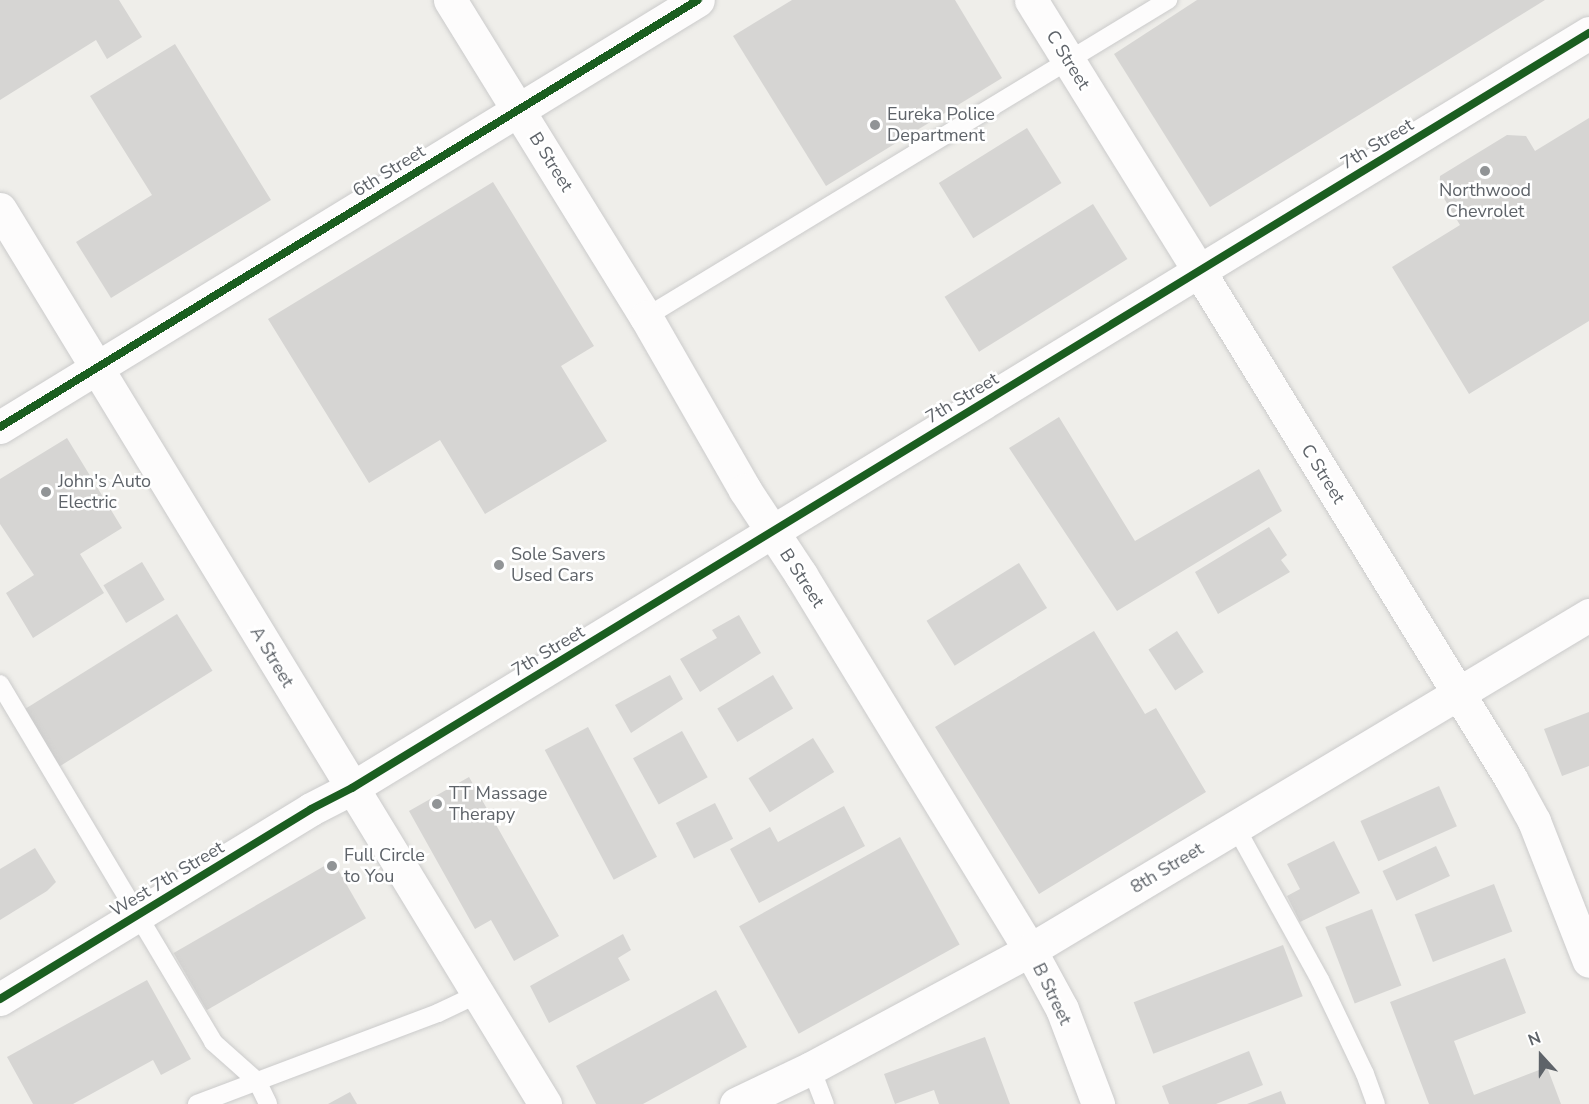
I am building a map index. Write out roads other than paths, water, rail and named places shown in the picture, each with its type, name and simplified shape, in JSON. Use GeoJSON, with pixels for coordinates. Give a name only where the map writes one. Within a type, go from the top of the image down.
{"type":"FeatureCollection","features":[{"type":"Feature","properties":{"kind":"street","name":"B Street"},"geometry":{"type":"LineString","coordinates":[[450,0],[646,317],[772,532],[1030,950],[1062,1010],[1098,1104]]}},
{"type":"Feature","properties":{"kind":"street","name":"6th Street"},"geometry":{"type":"LineString","coordinates":[[0,427],[698,0]]}},
{"type":"Feature","properties":{"kind":"street","name":"C Street"},"geometry":{"type":"LineString","coordinates":[[1031,0],[1459,694],[1534,821],[1589,961]]}},
{"type":"Feature","properties":{"kind":"street","name":"7th Street"},"geometry":{"type":"LineString","coordinates":[[352,788],[1589,33]]}},
{"type":"Feature","properties":{"kind":"street","name":"A Street"},"geometry":{"type":"LineString","coordinates":[[0,209],[545,1104]]}},
{"type":"Feature","properties":{"kind":"street","name":"8th Street"},"geometry":{"type":"LineString","coordinates":[[735,1104],[812,1068],[1030,950],[1589,615]]}},
{"type":"Feature","properties":{"kind":"street","name":"West 7th Street"},"geometry":{"type":"LineString","coordinates":[[0,999],[311,808],[352,788]]}},
{"type":"Feature","properties":{"kind":"lane"},"geometry":{"type":"LineString","coordinates":[[646,317],[1168,0]]}},
{"type":"Feature","properties":{"kind":"lane"},"geometry":{"type":"LineString","coordinates":[[0,684],[213,1042],[257,1081],[268,1104]]}},
{"type":"Feature","properties":{"kind":"lane"},"geometry":{"type":"LineString","coordinates":[[1235,826],[1320,980],[1365,1074],[1376,1104]]}},
{"type":"Feature","properties":{"kind":"lane"},"geometry":{"type":"LineString","coordinates":[[197,1104],[438,1013],[478,994]]}},
{"type":"Feature","properties":{"kind":"lane"},"geometry":{"type":"LineString","coordinates":[[812,1068],[825,1104]]}},
{"type":"Feature","properties":{"kind":"place","name":"Eureka Police Department"},"geometry":{"type":"Point","coordinates":[875,125]}},
{"type":"Feature","properties":{"kind":"place","name":"Northwood Chevrolet"},"geometry":{"type":"Point","coordinates":[1485,171]}},
{"type":"Feature","properties":{"kind":"place","name":"John's Auto Electric"},"geometry":{"type":"Point","coordinates":[46,492]}},
{"type":"Feature","properties":{"kind":"place","name":"Sole Savers Used Cars"},"geometry":{"type":"Point","coordinates":[499,565]}},
{"type":"Feature","properties":{"kind":"place","name":"TT Massage Therapy"},"geometry":{"type":"Point","coordinates":[437,804]}},
{"type":"Feature","properties":{"kind":"place","name":"Full Circle to You"},"geometry":{"type":"Point","coordinates":[332,866]}}]}
